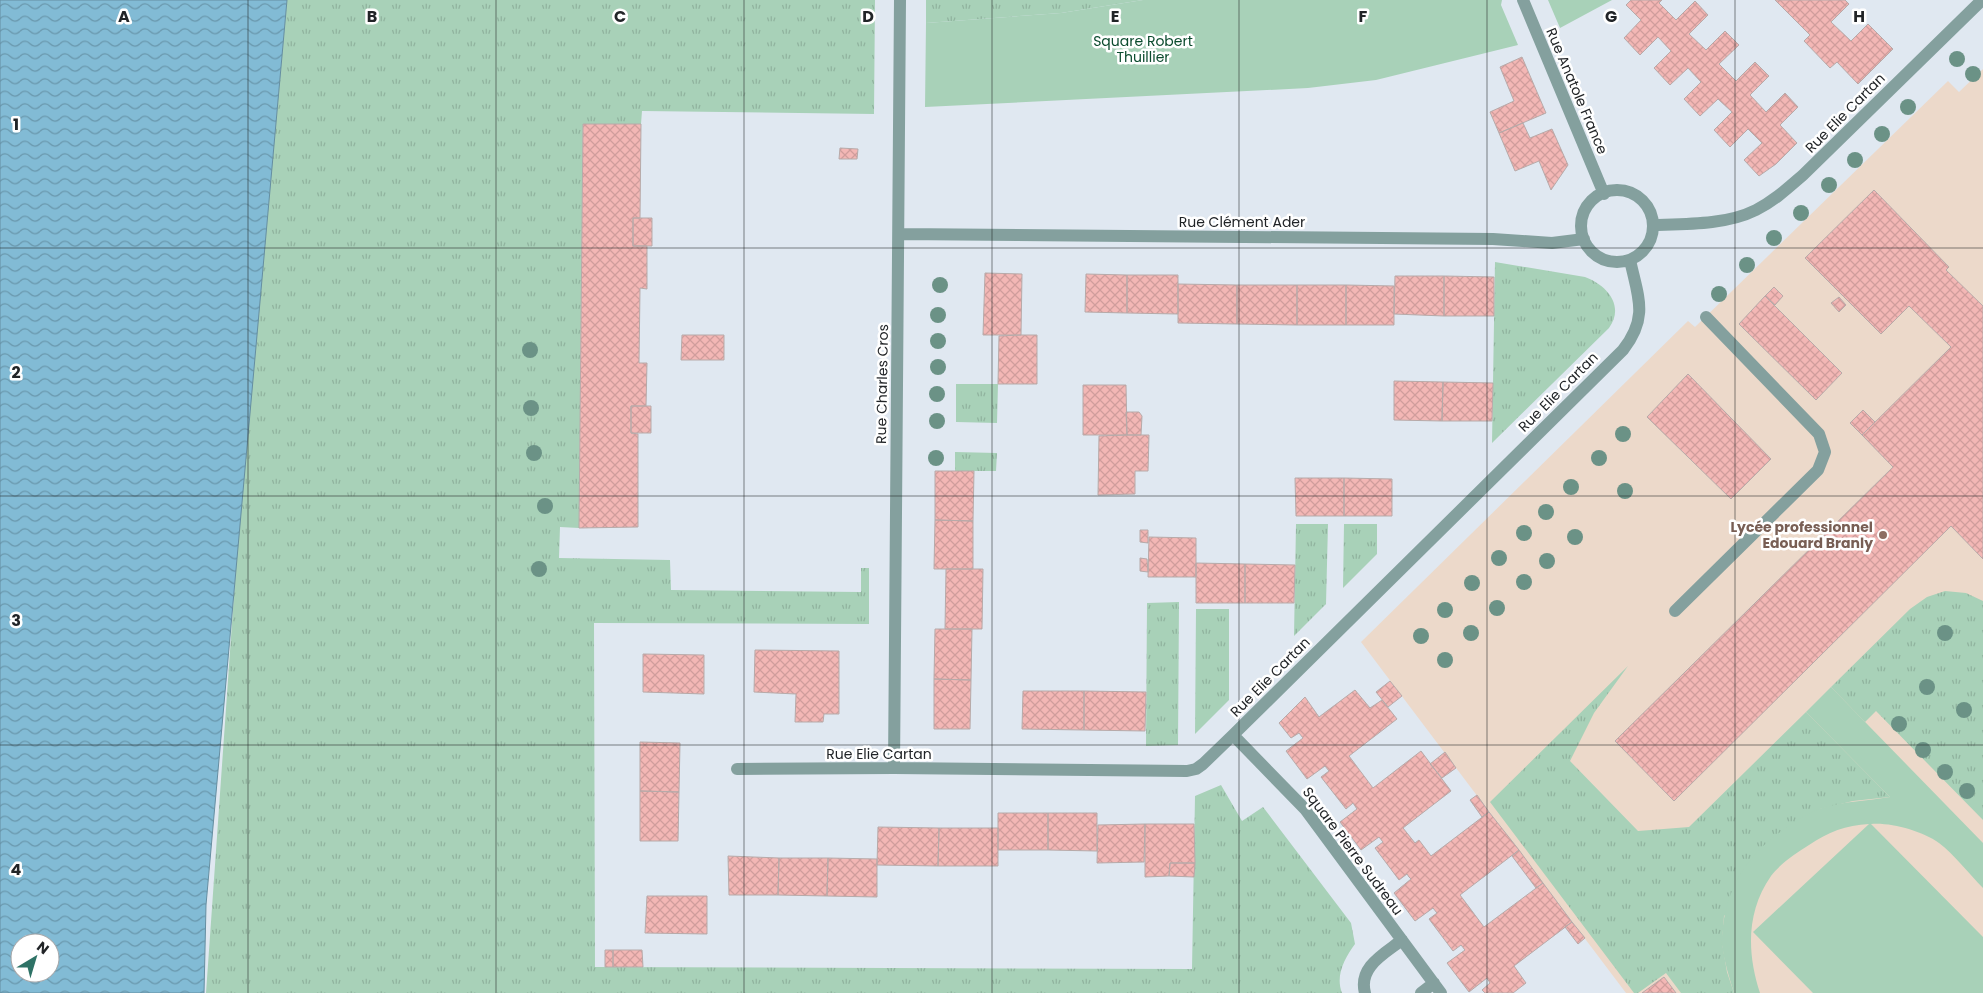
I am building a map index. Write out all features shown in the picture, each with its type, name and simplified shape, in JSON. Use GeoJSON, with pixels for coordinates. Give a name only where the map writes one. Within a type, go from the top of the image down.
{"type":"FeatureCollection","features":[{"type":"Feature","properties":{"kind":"street","name":"Rue Charles Cros"},"geometry":{"type":"LineString","coordinates":[[894,768],[900,0]]}},
{"type":"Feature","properties":{"kind":"street","name":"Rue Anatole France"},"geometry":{"type":"LineString","coordinates":[[1523,0],[1604,194]]}},
{"type":"Feature","properties":{"kind":"street","name":"Rue Elie Cartan"},"geometry":{"type":"LineString","coordinates":[[1653,225],[1726,220],[1755,210],[1780,195],[1803,175],[1982,0]]}},
{"type":"Feature","properties":{"kind":"street"},"geometry":{"type":"LineString","coordinates":[[1614,191],[1626,191],[1637,196],[1651,214],[1653,225],[1652,236],[1648,246],[1635,258],[1619,262],[1608,261],[1589,249],[1581,229],[1582,218],[1587,207],[1594,199],[1614,191]]}},
{"type":"Feature","properties":{"kind":"street","name":"Rue Clément Ader"},"geometry":{"type":"LineString","coordinates":[[899,234],[1493,239],[1552,243],[1584,239]]}},
{"type":"Feature","properties":{"kind":"street","name":"Rue Elie Cartan"},"geometry":{"type":"LineString","coordinates":[[737,769],[894,768],[1186,771],[1196,769],[1233,735],[1628,344],[1638,325],[1640,311],[1630,260]]}},
{"type":"Feature","properties":{"kind":"street"},"geometry":{"type":"LineString","coordinates":[[1676,611],[1818,470],[1825,452],[1820,434],[1706,317]]}},
{"type":"Feature","properties":{"kind":"street","name":"Square Pierre Sudreau"},"geometry":{"type":"LineString","coordinates":[[1233,735],[1305,809],[1437,988]]}},
{"type":"Feature","properties":{"kind":"street"},"geometry":{"type":"LineString","coordinates":[[1366,993],[1363,985],[1364,976],[1368,968],[1402,940]]}},
{"type":"Feature","properties":{"kind":"street"},"geometry":{"type":"LineString","coordinates":[[1420,993],[1437,988]]}},
{"type":"Feature","properties":{"kind":"shaded area"},"geometry":{"type":"Polygon","coordinates":[[[1983,69],[1983,993],[1626,993],[1361,642],[1688,321],[1695,327],[1948,81],[1959,92],[1983,69]]]}},
{"type":"Feature","properties":{"kind":"green space"},"geometry":{"type":"Polygon","coordinates":[[[287,0],[875,0],[874,114],[642,111],[641,124],[583,124],[579,528],[560,527],[559,558],[670,560],[671,590],[861,592],[861,568],[869,568],[869,624],[594,623],[595,967],[1192,969],[1195,796],[1221,785],[1242,821],[1263,807],[1351,923],[1355,944],[1340,973],[1342,993],[206,993],[239,523],[287,0]]]}},
{"type":"Feature","properties":{"kind":"green space"},"geometry":{"type":"Polygon","coordinates":[[[926,0],[1143,0],[1061,13],[926,23],[926,0]]]}},
{"type":"Feature","properties":{"kind":"green space","name":"Square Robert Thuillier"},"geometry":{"type":"Polygon","coordinates":[[[1143,0],[1502,0],[1501,5],[1518,45],[1376,80],[1308,88],[925,107],[926,23],[1061,13],[1143,0]]]}},
{"type":"Feature","properties":{"kind":"green space"},"geometry":{"type":"Polygon","coordinates":[[[1548,0],[1612,0],[1560,28],[1548,0]]]}},
{"type":"Feature","properties":{"kind":"green space"},"geometry":{"type":"Polygon","coordinates":[[[1495,262],[1585,277],[1600,285],[1606,291],[1614,304],[1615,312],[1609,328],[1492,443],[1495,262]]]}},
{"type":"Feature","properties":{"kind":"green space"},"geometry":{"type":"Polygon","coordinates":[[[956,384],[998,384],[997,423],[956,422],[956,384]]]}},
{"type":"Feature","properties":{"kind":"green space"},"geometry":{"type":"Polygon","coordinates":[[[955,452],[997,453],[996,471],[955,471],[955,452]]]}},
{"type":"Feature","properties":{"kind":"green space"},"geometry":{"type":"Polygon","coordinates":[[[1296,524],[1328,524],[1326,604],[1294,636],[1296,524]]]}},
{"type":"Feature","properties":{"kind":"green space"},"geometry":{"type":"Polygon","coordinates":[[[1344,524],[1377,524],[1377,554],[1343,588],[1344,524]]]}},
{"type":"Feature","properties":{"kind":"green space"},"geometry":{"type":"Polygon","coordinates":[[[1945,591],[1966,593],[1983,601],[1983,820],[1876,711],[1865,722],[1831,687],[1910,609],[1927,597],[1945,591]]]}},
{"type":"Feature","properties":{"kind":"green space"},"geometry":{"type":"Polygon","coordinates":[[[1179,602],[1178,745],[1146,746],[1147,603],[1179,602]]]}},
{"type":"Feature","properties":{"kind":"green space"},"geometry":{"type":"Polygon","coordinates":[[[1196,609],[1229,609],[1229,700],[1195,734],[1196,609]]]}},
{"type":"Feature","properties":{"kind":"green space"},"geometry":{"type":"Polygon","coordinates":[[[1628,666],[1594,713],[1570,761],[1638,831],[1689,827],[1806,712],[1890,797],[1853,801],[1820,809],[1724,916],[1722,943],[1727,972],[1734,993],[1681,993],[1666,973],[1638,993],[1634,993],[1490,802],[1628,666]]]}},
{"type":"Feature","properties":{"kind":"green space"},"geometry":{"type":"Polygon","coordinates":[[[1831,687],[1983,843],[1983,888],[1950,853],[1932,839],[1915,831],[1897,826],[1871,824],[1983,937],[1983,993],[1813,993],[1753,932],[1869,824],[1845,828],[1823,836],[1788,859],[1771,876],[1757,904],[1751,933],[1753,963],[1760,993],[1734,993],[1723,951],[1723,926],[1729,898],[1749,862],[1757,852],[1779,833],[1810,813],[1839,804],[1890,797],[1806,712],[1831,687]]]}},
{"type":"Feature","properties":{"kind":"water"},"geometry":{"type":"Polygon","coordinates":[[[0,0],[287,0],[206,905],[204,993],[0,993],[0,0]]]}},
{"type":"Feature","properties":{"kind":"building"},"geometry":{"type":"Polygon","coordinates":[[[1631,0],[1662,0],[1659,3],[1676,20],[1695,1],[1708,15],[1689,34],[1706,50],[1725,31],[1739,45],[1719,64],[1736,81],[1755,62],[1769,76],[1750,95],[1766,112],[1785,93],[1798,107],[1780,125],[1797,143],[1776,164],[1759,176],[1744,160],[1762,143],[1748,129],[1730,147],[1714,130],[1732,112],[1718,99],[1700,116],[1684,99],[1701,82],[1688,68],[1670,85],[1654,68],[1671,51],[1658,37],[1640,55],[1624,38],[1641,20],[1626,5],[1631,0]]]}},
{"type":"Feature","properties":{"kind":"building"},"geometry":{"type":"Polygon","coordinates":[[[1775,0],[1845,0],[1849,4],[1831,22],[1851,41],[1868,24],[1893,49],[1858,84],[1837,62],[1830,68],[1804,41],[1810,35],[1775,0]]]}},
{"type":"Feature","properties":{"kind":"building"},"geometry":{"type":"Polygon","coordinates":[[[1522,57],[1546,113],[1499,133],[1490,112],[1514,101],[1500,67],[1522,57]]]}},
{"type":"Feature","properties":{"kind":"building"},"geometry":{"type":"Polygon","coordinates":[[[1523,123],[1530,138],[1552,129],[1568,165],[1551,190],[1539,161],[1515,171],[1499,133],[1523,123]]]}},
{"type":"Feature","properties":{"kind":"building"},"geometry":{"type":"Polygon","coordinates":[[[583,124],[641,124],[640,218],[633,218],[633,246],[647,246],[647,289],[640,288],[639,363],[647,363],[646,406],[631,406],[631,433],[638,434],[638,527],[579,528],[583,124]]]}},
{"type":"Feature","properties":{"kind":"building"},"geometry":{"type":"Polygon","coordinates":[[[840,148],[858,149],[857,159],[839,159],[840,148]]]}},
{"type":"Feature","properties":{"kind":"building"},"geometry":{"type":"Polygon","coordinates":[[[1874,190],[1949,267],[1946,270],[1983,306],[1983,559],[1951,526],[1674,801],[1615,741],[1893,467],[1862,435],[1951,347],[1909,306],[1881,334],[1805,258],[1874,190]]]}},
{"type":"Feature","properties":{"kind":"building"},"geometry":{"type":"Polygon","coordinates":[[[633,218],[652,218],[652,246],[633,246],[633,218]]]}},
{"type":"Feature","properties":{"kind":"building"},"geometry":{"type":"Polygon","coordinates":[[[985,273],[1022,274],[1021,335],[983,335],[985,273]]]}},
{"type":"Feature","properties":{"kind":"building"},"geometry":{"type":"Polygon","coordinates":[[[1086,274],[1127,275],[1127,313],[1085,312],[1086,274]]]}},
{"type":"Feature","properties":{"kind":"building"},"geometry":{"type":"Polygon","coordinates":[[[1127,275],[1178,275],[1178,314],[1127,313],[1127,275]]]}},
{"type":"Feature","properties":{"kind":"building"},"geometry":{"type":"Polygon","coordinates":[[[1395,276],[1444,276],[1444,316],[1394,314],[1395,276]]]}},
{"type":"Feature","properties":{"kind":"building"},"geometry":{"type":"Polygon","coordinates":[[[1444,276],[1494,277],[1494,316],[1444,316],[1444,276]]]}},
{"type":"Feature","properties":{"kind":"building"},"geometry":{"type":"Polygon","coordinates":[[[1178,284],[1237,285],[1237,324],[1178,323],[1178,284]]]}},
{"type":"Feature","properties":{"kind":"building"},"geometry":{"type":"Polygon","coordinates":[[[1237,285],[1297,285],[1297,325],[1237,324],[1237,285]]]}},
{"type":"Feature","properties":{"kind":"building"},"geometry":{"type":"Polygon","coordinates":[[[1297,285],[1346,285],[1346,325],[1297,325],[1297,285]]]}},
{"type":"Feature","properties":{"kind":"building"},"geometry":{"type":"Polygon","coordinates":[[[1346,285],[1394,286],[1394,325],[1346,325],[1346,285]]]}},
{"type":"Feature","properties":{"kind":"building"},"geometry":{"type":"Polygon","coordinates":[[[1774,287],[1783,296],[1775,305],[1765,296],[1774,287]]]}},
{"type":"Feature","properties":{"kind":"building"},"geometry":{"type":"Polygon","coordinates":[[[1765,296],[1842,373],[1816,400],[1739,324],[1765,296]]]}},
{"type":"Feature","properties":{"kind":"building"},"geometry":{"type":"Polygon","coordinates":[[[1839,297],[1846,305],[1839,312],[1831,303],[1839,297]]]}},
{"type":"Feature","properties":{"kind":"building"},"geometry":{"type":"Polygon","coordinates":[[[682,335],[724,335],[724,360],[681,360],[682,335]]]}},
{"type":"Feature","properties":{"kind":"building"},"geometry":{"type":"Polygon","coordinates":[[[1037,335],[1037,384],[998,384],[999,336],[1037,335]]]}},
{"type":"Feature","properties":{"kind":"building"},"geometry":{"type":"Polygon","coordinates":[[[1688,374],[1771,459],[1731,499],[1647,417],[1688,374]]]}},
{"type":"Feature","properties":{"kind":"building"},"geometry":{"type":"Polygon","coordinates":[[[1394,381],[1443,382],[1442,421],[1394,420],[1394,381]]]}},
{"type":"Feature","properties":{"kind":"building"},"geometry":{"type":"Polygon","coordinates":[[[1443,382],[1493,383],[1492,421],[1442,421],[1443,382]]]}},
{"type":"Feature","properties":{"kind":"building"},"geometry":{"type":"Polygon","coordinates":[[[1083,385],[1126,385],[1127,435],[1083,435],[1083,385]]]}},
{"type":"Feature","properties":{"kind":"building"},"geometry":{"type":"Polygon","coordinates":[[[631,406],[651,406],[651,433],[631,433],[631,406]]]}},
{"type":"Feature","properties":{"kind":"building"},"geometry":{"type":"Polygon","coordinates":[[[1863,410],[1875,422],[1862,435],[1850,423],[1863,410]]]}},
{"type":"Feature","properties":{"kind":"building"},"geometry":{"type":"Polygon","coordinates":[[[1126,412],[1139,412],[1142,416],[1141,435],[1127,435],[1126,412]]]}},
{"type":"Feature","properties":{"kind":"building"},"geometry":{"type":"Polygon","coordinates":[[[1149,435],[1148,471],[1135,471],[1135,494],[1098,495],[1099,436],[1149,435]]]}},
{"type":"Feature","properties":{"kind":"building"},"geometry":{"type":"Polygon","coordinates":[[[935,471],[974,471],[973,521],[935,520],[935,471]]]}},
{"type":"Feature","properties":{"kind":"building"},"geometry":{"type":"Polygon","coordinates":[[[1295,478],[1344,478],[1344,516],[1296,516],[1295,478]]]}},
{"type":"Feature","properties":{"kind":"building"},"geometry":{"type":"Polygon","coordinates":[[[1344,478],[1392,479],[1392,516],[1344,516],[1344,478]]]}},
{"type":"Feature","properties":{"kind":"building"},"geometry":{"type":"Polygon","coordinates":[[[935,520],[973,521],[973,569],[934,569],[935,520]]]}},
{"type":"Feature","properties":{"kind":"building"},"geometry":{"type":"Polygon","coordinates":[[[1140,530],[1148,530],[1148,543],[1140,542],[1140,530]]]}},
{"type":"Feature","properties":{"kind":"building"},"geometry":{"type":"Polygon","coordinates":[[[1149,537],[1196,538],[1196,577],[1148,577],[1149,537]]]}},
{"type":"Feature","properties":{"kind":"building"},"geometry":{"type":"Polygon","coordinates":[[[1140,558],[1147,559],[1148,572],[1140,571],[1140,558]]]}},
{"type":"Feature","properties":{"kind":"building"},"geometry":{"type":"Polygon","coordinates":[[[1196,563],[1245,564],[1245,603],[1196,603],[1196,563]]]}},
{"type":"Feature","properties":{"kind":"building"},"geometry":{"type":"Polygon","coordinates":[[[1245,564],[1295,565],[1294,603],[1245,603],[1245,564]]]}},
{"type":"Feature","properties":{"kind":"building"},"geometry":{"type":"Polygon","coordinates":[[[946,569],[983,569],[982,629],[945,629],[946,569]]]}},
{"type":"Feature","properties":{"kind":"building"},"geometry":{"type":"Polygon","coordinates":[[[935,629],[972,629],[971,680],[934,679],[935,629]]]}},
{"type":"Feature","properties":{"kind":"building"},"geometry":{"type":"Polygon","coordinates":[[[755,650],[839,651],[839,714],[824,714],[823,722],[795,722],[796,694],[754,692],[755,650]]]}},
{"type":"Feature","properties":{"kind":"building"},"geometry":{"type":"Polygon","coordinates":[[[643,654],[704,655],[704,694],[643,692],[643,654]]]}},
{"type":"Feature","properties":{"kind":"building"},"geometry":{"type":"Polygon","coordinates":[[[934,679],[971,680],[970,729],[934,729],[934,679]]]}},
{"type":"Feature","properties":{"kind":"building"},"geometry":{"type":"Polygon","coordinates":[[[1390,681],[1402,696],[1388,707],[1376,692],[1390,681]]]}},
{"type":"Feature","properties":{"kind":"building"},"geometry":{"type":"Polygon","coordinates":[[[1355,690],[1370,708],[1382,700],[1397,719],[1349,756],[1373,788],[1421,751],[1451,791],[1403,828],[1415,843],[1419,840],[1431,856],[1489,812],[1519,850],[1460,895],[1484,927],[1543,883],[1572,922],[1514,966],[1526,983],[1513,993],[1485,993],[1482,990],[1490,983],[1487,978],[1469,992],[1447,963],[1465,950],[1461,945],[1453,951],[1429,919],[1437,913],[1433,908],[1415,921],[1394,893],[1411,879],[1407,874],[1399,880],[1375,848],[1383,842],[1379,837],[1361,850],[1340,822],[1357,809],[1353,803],[1346,809],[1321,777],[1329,771],[1325,766],[1307,779],[1286,751],[1303,738],[1299,733],[1291,738],[1279,723],[1305,697],[1319,717],[1355,690]]]}},
{"type":"Feature","properties":{"kind":"building"},"geometry":{"type":"Polygon","coordinates":[[[1023,691],[1084,691],[1084,730],[1022,729],[1023,691]]]}},
{"type":"Feature","properties":{"kind":"building"},"geometry":{"type":"Polygon","coordinates":[[[1084,691],[1146,692],[1145,731],[1084,730],[1084,691]]]}},
{"type":"Feature","properties":{"kind":"building"},"geometry":{"type":"Polygon","coordinates":[[[640,742],[680,743],[679,792],[640,791],[640,742]]]}},
{"type":"Feature","properties":{"kind":"building"},"geometry":{"type":"Polygon","coordinates":[[[1445,752],[1456,768],[1442,778],[1430,764],[1445,752]]]}},
{"type":"Feature","properties":{"kind":"building"},"geometry":{"type":"Polygon","coordinates":[[[640,791],[679,792],[678,841],[640,841],[640,791]]]}},
{"type":"Feature","properties":{"kind":"building"},"geometry":{"type":"Polygon","coordinates":[[[1477,795],[1489,812],[1482,817],[1470,800],[1477,795]]]}},
{"type":"Feature","properties":{"kind":"building"},"geometry":{"type":"Polygon","coordinates":[[[998,813],[1048,813],[1048,850],[998,850],[998,813]]]}},
{"type":"Feature","properties":{"kind":"building"},"geometry":{"type":"Polygon","coordinates":[[[1048,813],[1097,813],[1097,851],[1048,850],[1048,813]]]}},
{"type":"Feature","properties":{"kind":"building"},"geometry":{"type":"Polygon","coordinates":[[[1145,824],[1144,862],[1097,863],[1098,825],[1145,824]]]}},
{"type":"Feature","properties":{"kind":"building"},"geometry":{"type":"Polygon","coordinates":[[[1145,824],[1194,824],[1195,863],[1170,863],[1169,876],[1145,877],[1145,824]]]}},
{"type":"Feature","properties":{"kind":"building"},"geometry":{"type":"Polygon","coordinates":[[[878,827],[939,828],[938,866],[877,865],[878,827]]]}},
{"type":"Feature","properties":{"kind":"building"},"geometry":{"type":"Polygon","coordinates":[[[939,828],[998,828],[998,866],[938,866],[939,828]]]}},
{"type":"Feature","properties":{"kind":"building"},"geometry":{"type":"Polygon","coordinates":[[[1519,850],[1543,883],[1536,888],[1512,856],[1519,850]]]}},
{"type":"Feature","properties":{"kind":"building"},"geometry":{"type":"Polygon","coordinates":[[[728,856],[779,858],[778,895],[729,895],[728,856]]]}},
{"type":"Feature","properties":{"kind":"building"},"geometry":{"type":"Polygon","coordinates":[[[779,858],[828,858],[827,896],[778,895],[779,858]]]}},
{"type":"Feature","properties":{"kind":"building"},"geometry":{"type":"Polygon","coordinates":[[[828,858],[877,859],[877,897],[827,896],[828,858]]]}},
{"type":"Feature","properties":{"kind":"building"},"geometry":{"type":"Polygon","coordinates":[[[1170,863],[1195,863],[1194,877],[1169,876],[1170,863]]]}},
{"type":"Feature","properties":{"kind":"building"},"geometry":{"type":"Polygon","coordinates":[[[647,896],[707,896],[707,934],[645,933],[647,896]]]}},
{"type":"Feature","properties":{"kind":"building"},"geometry":{"type":"Polygon","coordinates":[[[1572,922],[1585,938],[1578,944],[1565,927],[1572,922]]]}},
{"type":"Feature","properties":{"kind":"building"},"geometry":{"type":"Polygon","coordinates":[[[605,950],[613,950],[613,967],[605,967],[605,950]]]}},
{"type":"Feature","properties":{"kind":"building"},"geometry":{"type":"Polygon","coordinates":[[[613,950],[642,950],[643,967],[613,967],[613,950]]]}},
{"type":"Feature","properties":{"kind":"building"},"geometry":{"type":"Polygon","coordinates":[[[1664,977],[1676,993],[1642,993],[1664,977]]]}},
{"type":"Feature","properties":{"kind":"place","name":"Lycée professionnel Edouard Branly"},"geometry":{"type":"Point","coordinates":[1883,535]}}]}
